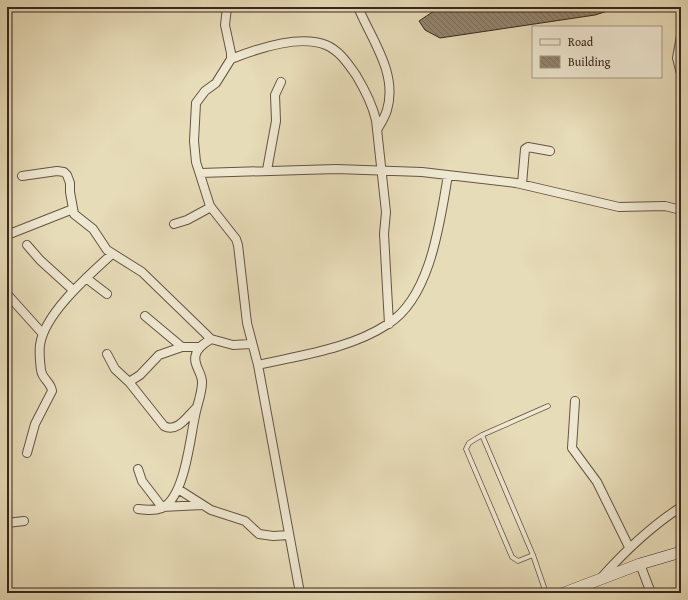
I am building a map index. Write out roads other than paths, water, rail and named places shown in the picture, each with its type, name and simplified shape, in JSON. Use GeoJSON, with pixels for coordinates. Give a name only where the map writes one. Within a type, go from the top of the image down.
{"type":"FeatureCollection","features":[{"type":"Feature","properties":{"kind":"main road"},"geometry":{"type":"LineString","coordinates":[[569,592],[640,564],[681,552]]}},
{"type":"Feature","properties":{"kind":"street"},"geometry":{"type":"LineString","coordinates":[[227,7],[225,25],[231,59],[216,83],[205,91],[196,103],[194,140],[196,158],[211,207],[236,239],[238,245],[247,323],[258,365],[300,593]]}},
{"type":"Feature","properties":{"kind":"street"},"geometry":{"type":"LineString","coordinates":[[358,7],[363,20],[382,53],[389,84],[390,99],[387,111],[377,130]]}},
{"type":"Feature","properties":{"kind":"street"},"geometry":{"type":"LineString","coordinates":[[681,36],[677,58],[681,74]]}},
{"type":"Feature","properties":{"kind":"street"},"geometry":{"type":"LineString","coordinates":[[231,59],[272,44],[301,43],[326,45],[344,58],[365,90],[373,106],[386,212],[384,234],[389,324]]}},
{"type":"Feature","properties":{"kind":"street"},"geometry":{"type":"LineString","coordinates":[[268,170],[276,121],[275,95],[281,82]]}},
{"type":"Feature","properties":{"kind":"street"},"geometry":{"type":"LineString","coordinates":[[522,184],[525,149],[528,147],[550,151]]}},
{"type":"Feature","properties":{"kind":"street"},"geometry":{"type":"LineString","coordinates":[[200,173],[268,170],[381,170],[490,178],[620,207],[665,206],[681,210]]}},
{"type":"Feature","properties":{"kind":"street"},"geometry":{"type":"LineString","coordinates":[[22,176],[57,171],[64,172],[70,183],[73,208],[77,217],[93,229],[100,242],[112,254],[142,272],[211,339],[232,344],[252,344]]}},
{"type":"Feature","properties":{"kind":"street"},"geometry":{"type":"LineString","coordinates":[[258,365],[327,350],[363,337],[389,324],[411,301],[426,274],[442,211],[448,175]]}},
{"type":"Feature","properties":{"kind":"street"},"geometry":{"type":"LineString","coordinates":[[174,224],[186,220],[211,207]]}},
{"type":"Feature","properties":{"kind":"street"},"geometry":{"type":"LineString","coordinates":[[7,235],[73,208]]}},
{"type":"Feature","properties":{"kind":"street"},"geometry":{"type":"LineString","coordinates":[[27,245],[40,260],[73,290]]}},
{"type":"Feature","properties":{"kind":"street"},"geometry":{"type":"LineString","coordinates":[[27,453],[35,424],[52,391],[41,372],[40,345],[43,334],[53,317],[73,290],[112,254]]}},
{"type":"Feature","properties":{"kind":"street"},"geometry":{"type":"LineString","coordinates":[[86,278],[107,294]]}},
{"type":"Feature","properties":{"kind":"street"},"geometry":{"type":"LineString","coordinates":[[7,294],[43,334]]}},
{"type":"Feature","properties":{"kind":"street"},"geometry":{"type":"LineString","coordinates":[[146,316],[182,347]]}},
{"type":"Feature","properties":{"kind":"street"},"geometry":{"type":"LineString","coordinates":[[162,508],[170,501],[178,489],[190,447],[202,384],[195,358],[200,347],[211,339]]}},
{"type":"Feature","properties":{"kind":"street"},"geometry":{"type":"LineString","coordinates":[[129,382],[140,375],[159,355],[182,347],[200,347]]}},
{"type":"Feature","properties":{"kind":"street"},"geometry":{"type":"LineString","coordinates":[[107,354],[114,369],[129,382],[164,426],[168,428],[176,428],[197,407]]}},
{"type":"Feature","properties":{"kind":"street"},"geometry":{"type":"LineString","coordinates":[[575,401],[572,448],[597,482],[629,547]]}},
{"type":"Feature","properties":{"kind":"street"},"geometry":{"type":"LineString","coordinates":[[138,469],[142,480],[162,508]]}},
{"type":"Feature","properties":{"kind":"street"},"geometry":{"type":"LineString","coordinates":[[178,489],[202,505],[228,516],[245,521],[259,534],[289,536]]}},
{"type":"Feature","properties":{"kind":"street"},"geometry":{"type":"LineString","coordinates":[[138,509],[151,510],[202,505]]}},
{"type":"Feature","properties":{"kind":"street"},"geometry":{"type":"LineString","coordinates":[[600,579],[629,547],[661,520],[681,507]]}},
{"type":"Feature","properties":{"kind":"street"},"geometry":{"type":"LineString","coordinates":[[7,523],[24,521]]}},
{"type":"Feature","properties":{"kind":"street"},"geometry":{"type":"LineString","coordinates":[[640,564],[651,593]]}},
{"type":"Feature","properties":{"kind":"lane"},"geometry":{"type":"LineString","coordinates":[[533,555],[518,561],[512,557],[466,449],[469,443],[482,434],[548,406]]}},
{"type":"Feature","properties":{"kind":"lane"},"geometry":{"type":"LineString","coordinates":[[482,434],[533,555],[546,593]]}}]}
